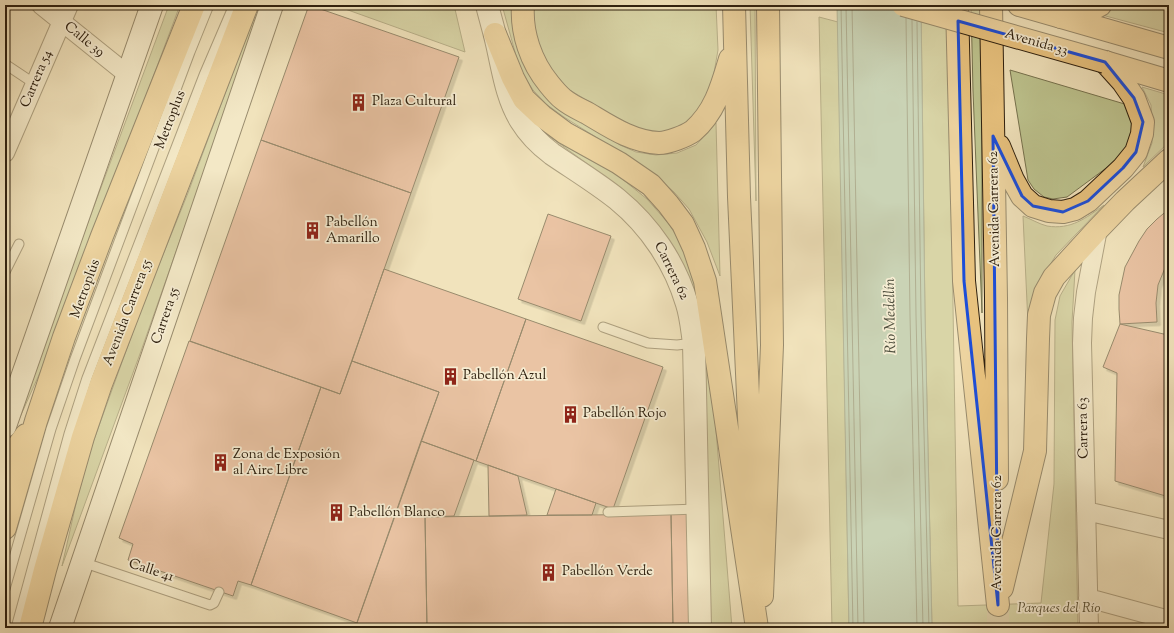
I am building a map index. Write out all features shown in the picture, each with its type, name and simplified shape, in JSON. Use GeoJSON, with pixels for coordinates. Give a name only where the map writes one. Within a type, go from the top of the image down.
{"type":"FeatureCollection","features":[{"type":"Feature","properties":{"kind":"main road"},"geometry":{"type":"LineString","coordinates":[[5,426],[9,403],[152,5]]}},
{"type":"Feature","properties":{"kind":"main road"},"geometry":{"type":"LineString","coordinates":[[5,528],[36,421],[64,337],[111,239],[194,5]]}},
{"type":"Feature","properties":{"kind":"main road","name":"Avenida Carrera 55"},"geometry":{"type":"LineString","coordinates":[[30,628],[83,437],[144,250],[247,5]]}},
{"type":"Feature","properties":{"kind":"main road","name":"Carrera 55"},"geometry":{"type":"LineString","coordinates":[[60,628],[272,5]]}},
{"type":"Feature","properties":{"kind":"main road","name":"Carrera 62"},"geometry":{"type":"LineString","coordinates":[[487,5],[506,85],[512,104],[521,121],[543,147],[617,199],[643,223],[657,241],[668,260],[678,280],[687,304],[694,343],[700,628]]}},
{"type":"Feature","properties":{"kind":"main road"},"geometry":{"type":"LineString","coordinates":[[523,5],[523,16],[529,48],[536,65],[549,84],[564,100],[618,131],[642,141],[660,143],[692,132],[705,118],[716,102],[735,41]]}},
{"type":"Feature","properties":{"kind":"main road"},"geometry":{"type":"LineString","coordinates":[[734,5],[739,197],[759,628]]}},
{"type":"Feature","properties":{"kind":"main road"},"geometry":{"type":"LineString","coordinates":[[759,628],[772,345],[768,5]]}},
{"type":"Feature","properties":{"kind":"main road","name":"Avenida 33"},"geometry":{"type":"LineString","coordinates":[[902,5],[1169,81]]}},
{"type":"Feature","properties":{"kind":"main road","name":"Avenida Carrera 62"},"geometry":{"type":"LineString","coordinates":[[957,5],[964,281],[998,604]]}},
{"type":"Feature","properties":{"kind":"main road","name":"Avenida Carrera 62"},"geometry":{"type":"LineString","coordinates":[[991,5],[996,306],[998,604]]}},
{"type":"Feature","properties":{"kind":"main road"},"geometry":{"type":"LineString","coordinates":[[1019,5],[1169,48]]}},
{"type":"Feature","properties":{"kind":"main road"},"geometry":{"type":"LineString","coordinates":[[1061,17],[1093,9],[1100,5]]}},
{"type":"Feature","properties":{"kind":"main road"},"geometry":{"type":"LineString","coordinates":[[495,34],[513,78],[524,98],[542,116],[565,133],[619,163],[651,184],[683,224],[694,248],[704,281],[759,628]]}},
{"type":"Feature","properties":{"kind":"main road"},"geometry":{"type":"LineString","coordinates":[[993,132],[1013,180],[1022,196],[1033,206],[1049,211],[1063,212],[1075,209],[1088,201],[1123,168],[1136,152],[1142,134],[1143,122],[1134,98],[1123,82],[1105,62]]}},
{"type":"Feature","properties":{"kind":"main road"},"geometry":{"type":"LineString","coordinates":[[998,604],[1035,451],[1039,315],[1045,293],[1054,277],[1098,229],[1169,160]]}},
{"type":"Feature","properties":{"kind":"main road"},"geometry":{"type":"LineString","coordinates":[[1148,179],[1169,170]]}},
{"type":"Feature","properties":{"kind":"main road"},"geometry":{"type":"LineString","coordinates":[[5,464],[36,421]]}},
{"type":"Feature","properties":{"kind":"street","name":"Calle 39"},"geometry":{"type":"LineString","coordinates":[[41,5],[128,75]]}},
{"type":"Feature","properties":{"kind":"street","name":"Carrera 54"},"geometry":{"type":"LineString","coordinates":[[5,153],[69,5]]}},
{"type":"Feature","properties":{"kind":"street","name":"Carrera 63"},"geometry":{"type":"LineString","coordinates":[[1089,628],[1082,343],[1086,292],[1098,229]]}},
{"type":"Feature","properties":{"kind":"street"},"geometry":{"type":"LineString","coordinates":[[1086,511],[1169,530]]}},
{"type":"Feature","properties":{"kind":"street"},"geometry":{"type":"LineString","coordinates":[[1088,598],[1169,620]]}},
{"type":"Feature","properties":{"kind":"lane","name":"Metroplús"},"geometry":{"type":"LineString","coordinates":[[5,589],[51,429],[75,359],[111,239],[209,5]]}},
{"type":"Feature","properties":{"kind":"lane","name":"Metroplus"},"geometry":{"type":"LineString","coordinates":[[144,250],[204,75],[234,5]]}},
{"type":"Feature","properties":{"kind":"lane"},"geometry":{"type":"LineString","coordinates":[[5,64],[35,84]]}},
{"type":"Feature","properties":{"kind":"lane"},"geometry":{"type":"LineString","coordinates":[[5,272],[19,244]]}},
{"type":"Feature","properties":{"kind":"lane"},"geometry":{"type":"LineString","coordinates":[[16,628],[87,378],[144,250]]}},
{"type":"Feature","properties":{"kind":"lane"},"geometry":{"type":"LineString","coordinates":[[603,327],[648,343],[677,345],[694,343]]}},
{"type":"Feature","properties":{"kind":"lane"},"geometry":{"type":"LineString","coordinates":[[608,512],[698,509]]}},
{"type":"Feature","properties":{"kind":"lane","name":"Calle 41"},"geometry":{"type":"LineString","coordinates":[[82,562],[210,605],[214,603],[219,592]]}},
{"type":"Feature","properties":{"kind":"highlighted area"},"geometry":{"type":"Polygon","coordinates":[[[958,21],[1105,62],[1134,98],[1143,122],[1136,152],[1123,168],[1088,201],[1063,212],[1033,206],[1022,196],[993,136],[998,605],[964,281],[958,21]]]}},
{"type":"Feature","properties":{"kind":"green space"},"geometry":{"type":"Polygon","coordinates":[[[169,5],[180,5],[55,339],[16,426],[74,260],[169,5]]]}},
{"type":"Feature","properties":{"kind":"green space"},"geometry":{"type":"Polygon","coordinates":[[[258,5],[263,5],[141,351],[62,566],[78,495],[91,448],[143,304],[188,193],[258,5]]]}},
{"type":"Feature","properties":{"kind":"green space"},"geometry":{"type":"Polygon","coordinates":[[[334,5],[454,5],[465,52],[334,5]]]}},
{"type":"Feature","properties":{"kind":"green space"},"geometry":{"type":"Polygon","coordinates":[[[502,5],[515,5],[567,112],[620,145],[636,152],[656,155],[677,153],[696,145],[716,123],[720,276],[707,242],[689,209],[674,192],[651,172],[546,104],[533,90],[520,70],[502,5]]]}},
{"type":"Feature","properties":{"kind":"green space"},"geometry":{"type":"Polygon","coordinates":[[[533,5],[716,5],[718,50],[711,90],[701,113],[682,127],[664,133],[643,131],[610,114],[568,89],[548,65],[533,33],[533,5]]]}},
{"type":"Feature","properties":{"kind":"green space"},"geometry":{"type":"Polygon","coordinates":[[[750,5],[755,5],[756,201],[750,5]]]}},
{"type":"Feature","properties":{"kind":"green space","name":"Parques del Río"},"geometry":{"type":"Polygon","coordinates":[[[921,5],[948,5],[958,606],[1041,603],[1054,484],[1055,320],[1060,296],[1075,270],[1072,322],[1078,628],[932,628],[925,315],[921,5]]]}},
{"type":"Feature","properties":{"kind":"green space"},"geometry":{"type":"Polygon","coordinates":[[[971,5],[981,5],[982,313],[973,91],[971,5]]]}},
{"type":"Feature","properties":{"kind":"green space"},"geometry":{"type":"Polygon","coordinates":[[[1118,5],[1169,5],[1169,33],[1102,15],[1118,5]]]}},
{"type":"Feature","properties":{"kind":"green space"},"geometry":{"type":"Polygon","coordinates":[[[819,17],[838,22],[849,628],[832,628],[819,17]]]}},
{"type":"Feature","properties":{"kind":"green space"},"geometry":{"type":"Polygon","coordinates":[[[1010,70],[1128,105],[1134,124],[1130,145],[1109,166],[1067,197],[1053,199],[1044,197],[1034,189],[1028,180],[1010,70]]]}},
{"type":"Feature","properties":{"kind":"green space"},"geometry":{"type":"Polygon","coordinates":[[[1142,87],[1169,95],[1169,142],[1143,167],[1152,143],[1152,130],[1151,105],[1142,87]]]}},
{"type":"Feature","properties":{"kind":"green space"},"geometry":{"type":"Polygon","coordinates":[[[545,133],[616,174],[647,199],[669,224],[684,248],[695,275],[711,368],[732,628],[717,628],[717,625],[710,626],[701,338],[608,179],[545,133]]]}},
{"type":"Feature","properties":{"kind":"green space"},"geometry":{"type":"Polygon","coordinates":[[[1104,205],[1056,255],[1038,285],[1028,324],[1023,216],[1047,226],[1064,226],[1078,222],[1104,205]]]}},
{"type":"Feature","properties":{"kind":"water","name":"Río Medellín"},"geometry":{"type":"Polygon","coordinates":[[[837,5],[921,5],[925,315],[932,628],[849,628],[837,5]]]}},
{"type":"Feature","properties":{"kind":"building","name":"Plaza Cultural"},"geometry":{"type":"Polygon","coordinates":[[[309,5],[459,57],[411,193],[261,140],[309,5]]]}},
{"type":"Feature","properties":{"kind":"building","name":"Pabellón Amarillo"},"geometry":{"type":"Polygon","coordinates":[[[261,140],[411,193],[340,394],[190,341],[261,140]]]}},
{"type":"Feature","properties":{"kind":"building"},"geometry":{"type":"Polygon","coordinates":[[[1169,209],[1169,262],[1158,285],[1156,303],[1157,322],[1120,324],[1119,295],[1125,267],[1147,229],[1169,209]]]}},
{"type":"Feature","properties":{"kind":"building"},"geometry":{"type":"Polygon","coordinates":[[[548,214],[611,236],[581,321],[518,299],[548,214]]]}},
{"type":"Feature","properties":{"kind":"building","name":"Pabellón Azul"},"geometry":{"type":"Polygon","coordinates":[[[384,269],[526,319],[476,461],[421,441],[439,392],[352,361],[384,269]]]}},
{"type":"Feature","properties":{"kind":"building","name":"Pabellón Rojo"},"geometry":{"type":"Polygon","coordinates":[[[526,319],[663,367],[613,509],[476,461],[526,319]]]}},
{"type":"Feature","properties":{"kind":"building"},"geometry":{"type":"Polygon","coordinates":[[[1120,324],[1168,335],[1169,328],[1169,497],[1115,481],[1117,373],[1103,367],[1120,324]]]}},
{"type":"Feature","properties":{"kind":"building","name":"Zona de Exposión al Aire Libre"},"geometry":{"type":"Polygon","coordinates":[[[189,341],[321,387],[251,585],[238,581],[233,596],[128,560],[133,544],[119,538],[189,341]]]}},
{"type":"Feature","properties":{"kind":"building","name":"Pabellón Blanco"},"geometry":{"type":"Polygon","coordinates":[[[352,361],[439,392],[357,623],[251,585],[321,387],[340,394],[352,361]]]}},
{"type":"Feature","properties":{"kind":"building"},"geometry":{"type":"Polygon","coordinates":[[[421,441],[474,460],[454,516],[425,517],[427,628],[355,628],[421,441]]]}},
{"type":"Feature","properties":{"kind":"building"},"geometry":{"type":"Polygon","coordinates":[[[488,465],[518,476],[527,515],[489,516],[488,465]]]}},
{"type":"Feature","properties":{"kind":"building"},"geometry":{"type":"Polygon","coordinates":[[[556,489],[596,503],[592,515],[547,515],[556,489]]]}},
{"type":"Feature","properties":{"kind":"building"},"geometry":{"type":"Polygon","coordinates":[[[689,513],[690,628],[673,628],[671,514],[689,513]]]}},
{"type":"Feature","properties":{"kind":"building","name":"Pabellón Verde"},"geometry":{"type":"Polygon","coordinates":[[[671,514],[673,628],[427,628],[425,517],[671,514]]]}},
{"type":"Feature","properties":{"kind":"tunnel"},"geometry":{"type":"LineString","coordinates":[[998,605],[998,628]]}},
{"type":"Feature","properties":{"kind":"place","name":"Plaza Cultural"},"geometry":{"type":"Point","coordinates":[359,102]}},
{"type":"Feature","properties":{"kind":"place","name":"Pabellón Amarillo"},"geometry":{"type":"Point","coordinates":[313,231]}},
{"type":"Feature","properties":{"kind":"place","name":"Pabellón Azul"},"geometry":{"type":"Point","coordinates":[450,376]}},
{"type":"Feature","properties":{"kind":"place","name":"Pabellón Rojo"},"geometry":{"type":"Point","coordinates":[570,414]}},
{"type":"Feature","properties":{"kind":"place","name":"Zona de Exposión al Aire Libre"},"geometry":{"type":"Point","coordinates":[220,463]}},
{"type":"Feature","properties":{"kind":"place","name":"Pabellón Blanco"},"geometry":{"type":"Point","coordinates":[336,513]}},
{"type":"Feature","properties":{"kind":"place","name":"Pabellón Verde"},"geometry":{"type":"Point","coordinates":[549,572]}}]}
